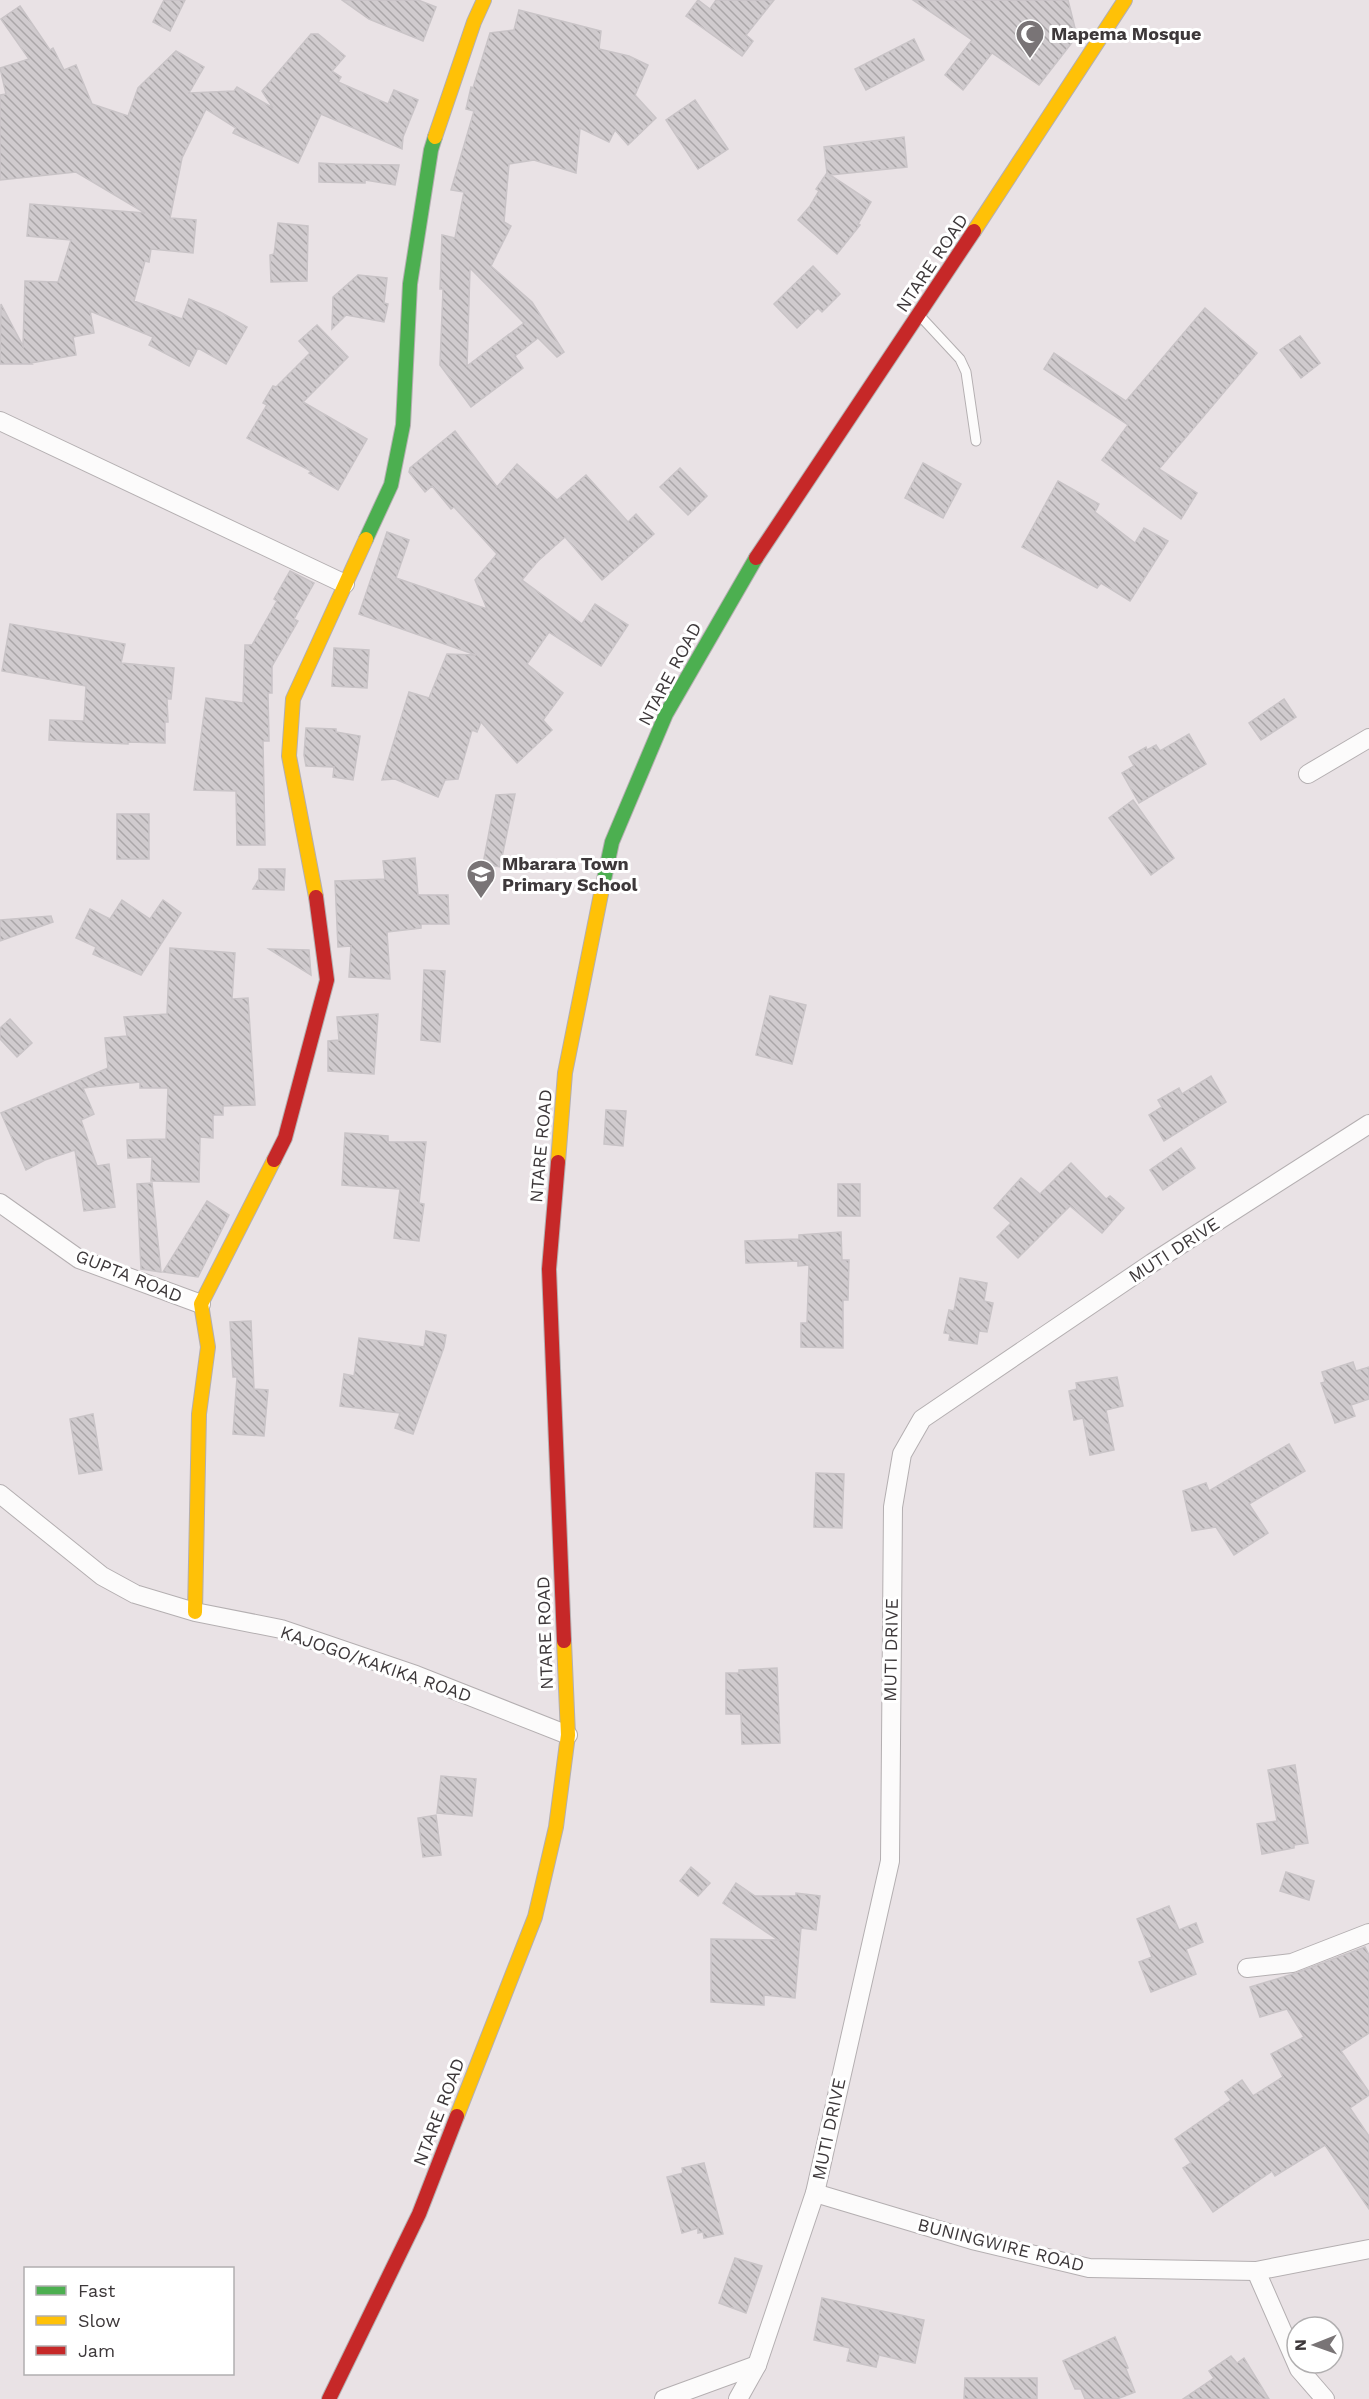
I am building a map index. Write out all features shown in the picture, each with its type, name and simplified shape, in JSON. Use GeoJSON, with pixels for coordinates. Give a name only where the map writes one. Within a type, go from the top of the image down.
{"type":"FeatureCollection","features":[{"type":"Feature","properties":{"kind":"main road"},"geometry":{"type":"LineString","coordinates":[[195,1612],[199,1414],[208,1347],[201,1304],[285,1138],[327,980],[320,918],[289,756],[293,699],[391,485],[403,425],[410,284],[431,150],[474,22],[484,0]]}},
{"type":"Feature","properties":{"kind":"main road","name":"NTARE ROAD"},"geometry":{"type":"LineString","coordinates":[[329,2399],[419,2214],[535,1917],[556,1827],[568,1735],[549,1269],[565,1073],[612,843],[666,714],[745,574],[919,315],[1125,0]]}},
{"type":"Feature","properties":{"kind":"street"},"geometry":{"type":"LineString","coordinates":[[0,421],[345,584]]}},
{"type":"Feature","properties":{"kind":"street"},"geometry":{"type":"LineString","coordinates":[[1308,774],[1369,738]]}},
{"type":"Feature","properties":{"kind":"street","name":"MUTI DRIVE"},"geometry":{"type":"LineString","coordinates":[[738,2399],[758,2365],[815,2193],[890,1861],[893,1507],[902,1454],[922,1419],[1152,1263],[1369,1124]]}},
{"type":"Feature","properties":{"kind":"street","name":"GUPTA ROAD"},"geometry":{"type":"LineString","coordinates":[[0,1203],[79,1258],[201,1304]]}},
{"type":"Feature","properties":{"kind":"street","name":"KAJOGO/KAKIKA ROAD"},"geometry":{"type":"LineString","coordinates":[[0,1494],[102,1576],[135,1594],[195,1612],[281,1629],[416,1676],[568,1735]]}},
{"type":"Feature","properties":{"kind":"street"},"geometry":{"type":"LineString","coordinates":[[1247,1968],[1292,1963],[1369,1933]]}},
{"type":"Feature","properties":{"kind":"street","name":"BUNINGWIRE ROAD"},"geometry":{"type":"LineString","coordinates":[[815,2193],[972,2240],[1089,2268],[1256,2271],[1369,2249]]}},
{"type":"Feature","properties":{"kind":"street"},"geometry":{"type":"LineString","coordinates":[[1256,2271],[1299,2369],[1325,2399]]}},
{"type":"Feature","properties":{"kind":"street"},"geometry":{"type":"LineString","coordinates":[[664,2399],[758,2365]]}},
{"type":"Feature","properties":{"kind":"lane"},"geometry":{"type":"LineString","coordinates":[[919,315],[960,359],[966,372],[976,441]]}},
{"type":"Feature","properties":{"kind":"building"},"geometry":{"type":"Polygon","coordinates":[[[164,0],[185,0],[170,31],[153,22],[164,0]]]}},
{"type":"Feature","properties":{"kind":"building"},"geometry":{"type":"Polygon","coordinates":[[[342,0],[418,0],[436,7],[423,41],[369,19],[342,0]]]}},
{"type":"Feature","properties":{"kind":"building"},"geometry":{"type":"Polygon","coordinates":[[[698,0],[710,9],[716,0],[774,0],[746,35],[753,41],[742,56],[686,16],[698,0]]]}},
{"type":"Feature","properties":{"kind":"building","name":"Mapema Mosque"},"geometry":{"type":"Polygon","coordinates":[[[913,0],[1068,0],[1077,36],[1039,85],[992,53],[963,90],[945,75],[972,40],[913,0]]]}},
{"type":"Feature","properties":{"kind":"building"},"geometry":{"type":"Polygon","coordinates":[[[20,6],[50,50],[53,48],[64,70],[76,65],[92,104],[128,116],[138,88],[176,51],[204,67],[189,93],[234,91],[237,87],[273,108],[262,91],[311,34],[318,34],[345,56],[332,71],[341,77],[338,82],[388,104],[394,90],[418,100],[403,137],[402,149],[321,114],[298,163],[233,133],[236,128],[206,109],[182,158],[170,218],[196,220],[193,253],[151,249],[149,262],[145,261],[134,301],[182,319],[189,299],[247,327],[226,364],[198,348],[189,366],[149,345],[153,337],[90,311],[94,333],[73,337],[76,355],[32,364],[0,364],[1,304],[23,346],[25,281],[58,282],[71,240],[27,236],[30,204],[145,213],[76,172],[0,180],[0,95],[6,94],[0,68],[29,59],[1,19],[20,6]]]}},
{"type":"Feature","properties":{"kind":"building"},"geometry":{"type":"Polygon","coordinates":[[[519,10],[601,31],[599,49],[629,56],[648,65],[635,95],[656,118],[628,145],[615,130],[609,142],[580,128],[576,173],[534,160],[509,164],[504,222],[511,226],[491,266],[532,302],[564,352],[557,357],[538,338],[515,356],[523,368],[471,407],[440,365],[443,289],[440,289],[442,235],[455,238],[464,192],[451,190],[474,111],[466,109],[471,87],[473,88],[490,33],[514,30],[519,10]],[[470,268],[467,366],[524,323],[470,268]]]}},
{"type":"Feature","properties":{"kind":"building"},"geometry":{"type":"Polygon","coordinates":[[[914,39],[924,60],[866,90],[855,69],[914,39]]]}},
{"type":"Feature","properties":{"kind":"building"},"geometry":{"type":"Polygon","coordinates":[[[695,100],[728,149],[698,169],[666,120],[695,100]]]}},
{"type":"Feature","properties":{"kind":"building"},"geometry":{"type":"Polygon","coordinates":[[[904,137],[907,167],[830,175],[871,202],[858,224],[860,225],[837,254],[798,220],[810,206],[819,191],[816,189],[827,173],[824,147],[904,137]]]}},
{"type":"Feature","properties":{"kind":"building"},"geometry":{"type":"Polygon","coordinates":[[[319,163],[399,165],[395,185],[365,180],[365,183],[319,182],[319,163]]]}},
{"type":"Feature","properties":{"kind":"building"},"geometry":{"type":"Polygon","coordinates":[[[278,223],[308,226],[307,281],[271,282],[270,255],[274,254],[278,223]]]}},
{"type":"Feature","properties":{"kind":"building"},"geometry":{"type":"Polygon","coordinates":[[[813,266],[840,294],[822,312],[818,308],[797,328],[774,304],[813,266]]]}},
{"type":"Feature","properties":{"kind":"building"},"geometry":{"type":"Polygon","coordinates":[[[358,275],[387,278],[384,303],[388,304],[384,322],[346,315],[332,329],[333,297],[358,275]]]}},
{"type":"Feature","properties":{"kind":"building"},"geometry":{"type":"Polygon","coordinates":[[[1205,308],[1257,353],[1159,469],[1197,493],[1181,519],[1102,460],[1128,425],[1044,369],[1054,353],[1126,401],[1205,308]]]}},
{"type":"Feature","properties":{"kind":"building"},"geometry":{"type":"Polygon","coordinates":[[[317,325],[348,357],[303,402],[367,439],[338,490],[309,473],[311,471],[247,438],[267,405],[263,403],[273,386],[276,387],[310,353],[299,341],[317,325]]]}},
{"type":"Feature","properties":{"kind":"building"},"geometry":{"type":"Polygon","coordinates":[[[1300,336],[1320,363],[1301,378],[1280,350],[1300,336]]]}},
{"type":"Feature","properties":{"kind":"building"},"geometry":{"type":"Polygon","coordinates":[[[455,431],[497,487],[517,464],[557,500],[586,475],[628,522],[636,514],[654,534],[602,580],[565,537],[538,561],[522,580],[582,624],[595,604],[628,625],[601,666],[549,632],[527,664],[563,693],[543,720],[552,730],[517,763],[481,722],[477,732],[472,730],[458,779],[445,780],[438,797],[395,779],[382,780],[409,692],[429,698],[447,654],[476,655],[359,614],[387,532],[409,540],[396,578],[487,609],[475,580],[497,554],[454,507],[451,509],[432,486],[425,492],[409,472],[410,468],[455,431]]]}},
{"type":"Feature","properties":{"kind":"building"},"geometry":{"type":"Polygon","coordinates":[[[923,463],[961,484],[943,518],[905,498],[923,463]]]}},
{"type":"Feature","properties":{"kind":"building"},"geometry":{"type":"Polygon","coordinates":[[[680,468],[707,496],[688,515],[660,487],[680,468]]]}},
{"type":"Feature","properties":{"kind":"building"},"geometry":{"type":"Polygon","coordinates":[[[1058,481],[1099,504],[1095,512],[1135,543],[1144,528],[1168,541],[1130,601],[1101,583],[1097,588],[1022,547],[1058,481]]]}},
{"type":"Feature","properties":{"kind":"building"},"geometry":{"type":"Polygon","coordinates":[[[290,571],[314,583],[294,619],[298,621],[272,666],[272,693],[268,693],[269,741],[263,741],[265,845],[237,845],[236,791],[194,790],[206,698],[243,703],[245,645],[252,645],[277,601],[274,599],[290,571]]]}},
{"type":"Feature","properties":{"kind":"building"},"geometry":{"type":"Polygon","coordinates":[[[10,624],[125,644],[121,663],[174,668],[171,699],[167,699],[168,722],[165,722],[165,743],[128,742],[128,744],[49,740],[50,720],[84,721],[86,686],[2,671],[10,624]]]}},
{"type":"Feature","properties":{"kind":"building"},"geometry":{"type":"Polygon","coordinates":[[[334,648],[369,650],[367,688],[332,686],[334,648]]]}},
{"type":"Feature","properties":{"kind":"building"},"geometry":{"type":"Polygon","coordinates":[[[1284,699],[1296,717],[1261,740],[1249,723],[1284,699]]]}},
{"type":"Feature","properties":{"kind":"building"},"geometry":{"type":"Polygon","coordinates":[[[306,728],[336,729],[336,732],[360,736],[353,780],[333,777],[334,767],[306,766],[304,755],[306,728]]]}},
{"type":"Feature","properties":{"kind":"building"},"geometry":{"type":"Polygon","coordinates":[[[1189,734],[1206,764],[1139,803],[1122,773],[1134,766],[1129,757],[1146,747],[1147,750],[1156,745],[1160,751],[1189,734]]]}},
{"type":"Feature","properties":{"kind":"building"},"geometry":{"type":"Polygon","coordinates":[[[515,794],[500,867],[483,864],[496,795],[515,794]]]}},
{"type":"Feature","properties":{"kind":"building"},"geometry":{"type":"Polygon","coordinates":[[[1133,800],[1174,858],[1151,875],[1109,818],[1133,800]]]}},
{"type":"Feature","properties":{"kind":"building"},"geometry":{"type":"Polygon","coordinates":[[[117,814],[149,814],[149,859],[117,859],[117,814]]]}},
{"type":"Feature","properties":{"kind":"building"},"geometry":{"type":"Polygon","coordinates":[[[415,858],[418,895],[448,895],[449,924],[421,924],[421,928],[387,932],[390,979],[349,977],[351,946],[338,947],[335,881],[385,879],[383,861],[415,858]]]}},
{"type":"Feature","properties":{"kind":"building"},"geometry":{"type":"Polygon","coordinates":[[[259,869],[285,869],[284,890],[253,889],[259,879],[259,869]]]}},
{"type":"Feature","properties":{"kind":"building"},"geometry":{"type":"Polygon","coordinates":[[[122,900],[150,919],[163,900],[181,913],[141,975],[93,954],[96,947],[76,938],[90,909],[110,919],[122,900]]]}},
{"type":"Feature","properties":{"kind":"building"},"geometry":{"type":"Polygon","coordinates":[[[51,916],[53,922],[0,941],[0,920],[51,916]]]}},
{"type":"Feature","properties":{"kind":"building"},"geometry":{"type":"Polygon","coordinates":[[[170,948],[235,953],[232,999],[248,998],[255,1105],[223,1106],[223,1115],[213,1115],[213,1138],[200,1137],[199,1182],[151,1181],[152,1157],[128,1158],[127,1140],[166,1139],[168,1088],[140,1088],[140,1082],[83,1088],[94,1114],[81,1120],[97,1166],[109,1164],[115,1207],[84,1211],[75,1150],[45,1160],[26,1170],[1,1113],[108,1068],[105,1038],[127,1036],[124,1017],[167,1014],[170,948]]]}},
{"type":"Feature","properties":{"kind":"building"},"geometry":{"type":"Polygon","coordinates":[[[269,949],[309,950],[311,975],[269,949]]]}},
{"type":"Feature","properties":{"kind":"building"},"geometry":{"type":"Polygon","coordinates":[[[424,970],[445,971],[440,1042],[421,1040],[424,970]]]}},
{"type":"Feature","properties":{"kind":"building"},"geometry":{"type":"Polygon","coordinates":[[[770,996],[806,1005],[792,1064],[756,1055],[770,996]]]}},
{"type":"Feature","properties":{"kind":"building"},"geometry":{"type":"Polygon","coordinates":[[[378,1014],[374,1074],[328,1071],[328,1041],[339,1040],[337,1017],[378,1014]]]}},
{"type":"Feature","properties":{"kind":"building"},"geometry":{"type":"Polygon","coordinates":[[[10,1019],[32,1043],[17,1057],[0,1039],[0,1028],[10,1019]]]}},
{"type":"Feature","properties":{"kind":"building"},"geometry":{"type":"Polygon","coordinates":[[[1211,1076],[1226,1102],[1164,1141],[1149,1115],[1162,1107],[1158,1100],[1179,1088],[1182,1094],[1211,1076]]]}},
{"type":"Feature","properties":{"kind":"building"},"geometry":{"type":"Polygon","coordinates":[[[606,1110],[626,1111],[623,1146],[604,1144],[606,1110]]]}},
{"type":"Feature","properties":{"kind":"building"},"geometry":{"type":"Polygon","coordinates":[[[345,1133],[388,1136],[388,1142],[426,1142],[419,1203],[424,1204],[419,1241],[394,1238],[400,1189],[342,1185],[345,1133]]]}},
{"type":"Feature","properties":{"kind":"building"},"geometry":{"type":"Polygon","coordinates":[[[1181,1148],[1195,1168],[1163,1190],[1150,1170],[1181,1148]]]}},
{"type":"Feature","properties":{"kind":"building"},"geometry":{"type":"Polygon","coordinates":[[[1071,1163],[1106,1199],[1110,1196],[1124,1208],[1102,1233],[1070,1206],[1018,1258],[997,1237],[1011,1223],[994,1208],[1021,1178],[1040,1194],[1071,1163]]]}},
{"type":"Feature","properties":{"kind":"building"},"geometry":{"type":"Polygon","coordinates":[[[152,1183],[161,1272],[141,1269],[137,1184],[152,1183]]]}},
{"type":"Feature","properties":{"kind":"building"},"geometry":{"type":"Polygon","coordinates":[[[838,1184],[860,1184],[860,1216],[838,1216],[838,1184]]]}},
{"type":"Feature","properties":{"kind":"building"},"geometry":{"type":"Polygon","coordinates":[[[207,1201],[229,1215],[198,1277],[163,1272],[207,1201]]]}},
{"type":"Feature","properties":{"kind":"building"},"geometry":{"type":"Polygon","coordinates":[[[841,1232],[842,1260],[849,1260],[848,1300],[843,1300],[843,1348],[801,1347],[801,1323],[807,1323],[809,1265],[798,1266],[798,1261],[746,1263],[745,1241],[799,1239],[799,1235],[841,1232]]]}},
{"type":"Feature","properties":{"kind":"building"},"geometry":{"type":"Polygon","coordinates":[[[960,1278],[987,1283],[984,1301],[993,1303],[987,1332],[979,1331],[977,1344],[949,1340],[950,1334],[944,1333],[949,1310],[954,1311],[960,1278]]]}},
{"type":"Feature","properties":{"kind":"building"},"geometry":{"type":"Polygon","coordinates":[[[251,1321],[254,1389],[268,1390],[264,1436],[233,1434],[237,1377],[233,1377],[230,1322],[251,1321]]]}},
{"type":"Feature","properties":{"kind":"building"},"geometry":{"type":"Polygon","coordinates":[[[426,1331],[446,1335],[444,1347],[413,1434],[395,1428],[400,1413],[340,1406],[344,1374],[354,1376],[359,1338],[424,1347],[426,1331]]]}},
{"type":"Feature","properties":{"kind":"building"},"geometry":{"type":"Polygon","coordinates":[[[1353,1362],[1356,1371],[1369,1367],[1369,1399],[1351,1405],[1355,1416],[1335,1423],[1321,1383],[1325,1382],[1322,1372],[1353,1362]]]}},
{"type":"Feature","properties":{"kind":"building"},"geometry":{"type":"Polygon","coordinates":[[[1117,1377],[1123,1406],[1106,1410],[1114,1450],[1090,1455],[1083,1418],[1074,1420],[1069,1391],[1077,1389],[1076,1383],[1117,1377]]]}},
{"type":"Feature","properties":{"kind":"building"},"geometry":{"type":"Polygon","coordinates":[[[93,1414],[102,1470],[79,1474],[70,1419],[93,1414]]]}},
{"type":"Feature","properties":{"kind":"building"},"geometry":{"type":"Polygon","coordinates":[[[1289,1444],[1305,1471],[1249,1504],[1268,1533],[1234,1555],[1216,1527],[1192,1531],[1183,1491],[1206,1483],[1209,1491],[1289,1444]]]}},
{"type":"Feature","properties":{"kind":"building"},"geometry":{"type":"Polygon","coordinates":[[[816,1473],[844,1474],[842,1528],[814,1527],[816,1473]]]}},
{"type":"Feature","properties":{"kind":"building"},"geometry":{"type":"Polygon","coordinates":[[[777,1668],[780,1743],[742,1744],[741,1714],[726,1714],[726,1673],[777,1668]]]}},
{"type":"Feature","properties":{"kind":"building"},"geometry":{"type":"Polygon","coordinates":[[[1295,1765],[1308,1843],[1262,1854],[1257,1824],[1277,1821],[1268,1770],[1295,1765]]]}},
{"type":"Feature","properties":{"kind":"building"},"geometry":{"type":"Polygon","coordinates":[[[441,1776],[476,1779],[472,1816],[437,1813],[441,1776]]]}},
{"type":"Feature","properties":{"kind":"building"},"geometry":{"type":"Polygon","coordinates":[[[436,1815],[441,1855],[423,1857],[418,1818],[436,1815]]]}},
{"type":"Feature","properties":{"kind":"building"},"geometry":{"type":"Polygon","coordinates":[[[691,1867],[710,1883],[698,1896],[680,1881],[691,1867]]]}},
{"type":"Feature","properties":{"kind":"building"},"geometry":{"type":"Polygon","coordinates":[[[1286,1872],[1314,1881],[1309,1900],[1280,1891],[1286,1872]]]}},
{"type":"Feature","properties":{"kind":"building"},"geometry":{"type":"Polygon","coordinates":[[[736,1883],[755,1896],[796,1896],[796,1893],[820,1896],[816,1930],[801,1928],[795,1998],[764,1995],[764,2005],[711,2002],[711,1939],[778,1940],[723,1903],[736,1883]]]}},
{"type":"Feature","properties":{"kind":"building"},"geometry":{"type":"Polygon","coordinates":[[[1169,1906],[1179,1930],[1196,1923],[1203,1942],[1186,1949],[1196,1974],[1151,1992],[1139,1962],[1152,1957],[1137,1919],[1169,1906]]]}},
{"type":"Feature","properties":{"kind":"building"},"geometry":{"type":"Polygon","coordinates":[[[1365,1947],[1369,1955],[1369,2033],[1341,2051],[1369,2092],[1369,2095],[1350,2108],[1369,2136],[1369,2209],[1325,2145],[1275,2176],[1272,2171],[1213,2212],[1183,2168],[1191,2163],[1175,2139],[1231,2100],[1225,2092],[1242,2080],[1253,2096],[1283,2077],[1271,2054],[1304,2037],[1287,2009],[1260,2017],[1250,1987],[1296,1973],[1365,1947]]]}},
{"type":"Feature","properties":{"kind":"building"},"geometry":{"type":"Polygon","coordinates":[[[704,2163],[723,2234],[704,2238],[703,2232],[698,2233],[698,2228],[682,2233],[667,2177],[683,2173],[682,2168],[704,2163]]]}},
{"type":"Feature","properties":{"kind":"building"},"geometry":{"type":"Polygon","coordinates":[[[735,2258],[762,2266],[746,2313],[719,2303],[735,2258]]]}},
{"type":"Feature","properties":{"kind":"building"},"geometry":{"type":"Polygon","coordinates":[[[822,2298],[924,2320],[915,2363],[879,2355],[876,2367],[847,2361],[850,2348],[814,2340],[822,2298]]]}},
{"type":"Feature","properties":{"kind":"building"},"geometry":{"type":"Polygon","coordinates":[[[1115,2337],[1135,2392],[1117,2399],[1085,2399],[1081,2389],[1075,2389],[1063,2361],[1115,2337]]]}},
{"type":"Feature","properties":{"kind":"building"},"geometry":{"type":"Polygon","coordinates":[[[1231,2356],[1237,2363],[1244,2358],[1269,2399],[1183,2399],[1214,2378],[1209,2371],[1231,2356]]]}},
{"type":"Feature","properties":{"kind":"building"},"geometry":{"type":"Polygon","coordinates":[[[965,2378],[1037,2378],[1037,2399],[964,2399],[965,2378]]]}},
{"type":"Feature","properties":{"kind":"traffic: fast"},"geometry":{"type":"LineString","coordinates":[[366,539],[391,485],[403,425],[410,284],[435,137]]}},
{"type":"Feature","properties":{"kind":"traffic: fast"},"geometry":{"type":"LineString","coordinates":[[602,889],[612,842],[666,714],[756,558]]}},
{"type":"Feature","properties":{"kind":"traffic: slow"},"geometry":{"type":"LineString","coordinates":[[435,137],[474,22],[484,0]]}},
{"type":"Feature","properties":{"kind":"traffic: slow"},"geometry":{"type":"LineString","coordinates":[[974,231],[1125,0]]}},
{"type":"Feature","properties":{"kind":"traffic: slow"},"geometry":{"type":"LineString","coordinates":[[316,897],[289,756],[293,699],[366,539]]}},
{"type":"Feature","properties":{"kind":"traffic: slow"},"geometry":{"type":"LineString","coordinates":[[558,1162],[565,1073],[602,889]]}},
{"type":"Feature","properties":{"kind":"traffic: slow"},"geometry":{"type":"LineString","coordinates":[[195,1612],[199,1414],[208,1347],[201,1304],[274,1160]]}},
{"type":"Feature","properties":{"kind":"traffic: slow"},"geometry":{"type":"LineString","coordinates":[[457,2116],[535,1917],[556,1827],[568,1735],[564,1641]]}},
{"type":"Feature","properties":{"kind":"traffic: jam"},"geometry":{"type":"LineString","coordinates":[[756,558],[974,231]]}},
{"type":"Feature","properties":{"kind":"traffic: jam"},"geometry":{"type":"LineString","coordinates":[[274,1160],[285,1138],[327,980],[316,897]]}},
{"type":"Feature","properties":{"kind":"traffic: jam"},"geometry":{"type":"LineString","coordinates":[[558,1162],[549,1269],[564,1641]]}},
{"type":"Feature","properties":{"kind":"traffic: jam"},"geometry":{"type":"LineString","coordinates":[[329,2399],[419,2214],[457,2116]]}},
{"type":"Feature","properties":{"kind":"place","name":"Mapema Mosque"},"geometry":{"type":"Point","coordinates":[1030,60]}},
{"type":"Feature","properties":{"kind":"place","name":"Mbarara Town Primary School"},"geometry":{"type":"Point","coordinates":[481,900]}}]}
